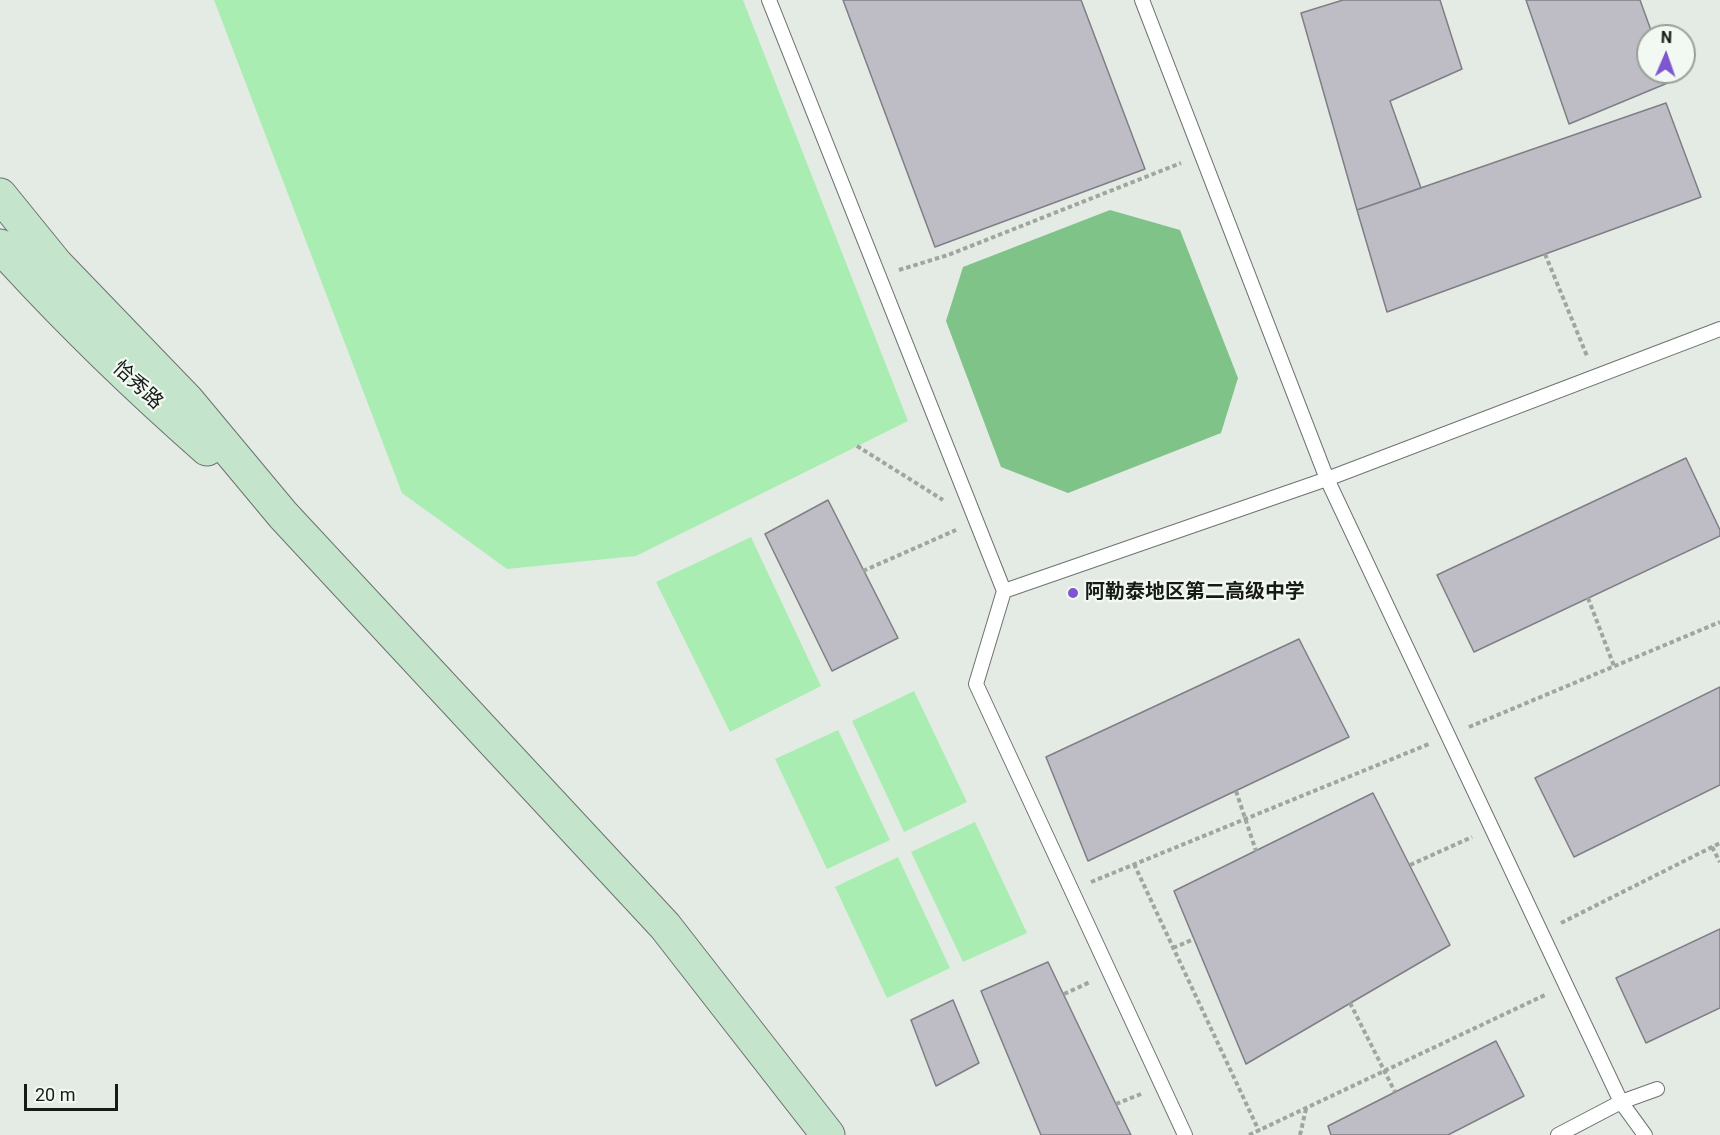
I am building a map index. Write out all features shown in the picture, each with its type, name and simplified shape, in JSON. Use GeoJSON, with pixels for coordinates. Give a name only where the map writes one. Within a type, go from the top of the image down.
{"type":"FeatureCollection","features":[{"type":"Feature","properties":{"kind":"main road"},"geometry":{"type":"LineString","coordinates":[[0,195],[56,264],[188,401],[283,515],[665,926],[828,1135]]}},
{"type":"Feature","properties":{"kind":"main road","name":"恰秀路"},"geometry":{"type":"LineString","coordinates":[[0,246],[48,299],[136,386],[283,515]]}},
{"type":"Feature","properties":{"kind":"lane"},"geometry":{"type":"LineString","coordinates":[[768,0],[1004,591],[976,684],[1185,1135]]}},
{"type":"Feature","properties":{"kind":"lane"},"geometry":{"type":"LineString","coordinates":[[1146,1],[1202,155],[1327,479],[1621,1102],[1646,1135]]}},
{"type":"Feature","properties":{"kind":"lane"},"geometry":{"type":"LineString","coordinates":[[1004,591],[1327,479],[1720,329]]}},
{"type":"Feature","properties":{"kind":"lane"},"geometry":{"type":"LineString","coordinates":[[1558,1135],[1621,1102],[1657,1089]]}},
{"type":"Feature","properties":{"kind":"path"},"geometry":{"type":"LineString","coordinates":[[879,277],[948,255],[1202,155]]}},
{"type":"Feature","properties":{"kind":"path"},"geometry":{"type":"LineString","coordinates":[[1545,254],[1595,377]]}},
{"type":"Feature","properties":{"kind":"path"},"geometry":{"type":"LineString","coordinates":[[857,446],[976,521]]}},
{"type":"Feature","properties":{"kind":"path"},"geometry":{"type":"LineString","coordinates":[[864,571],[976,521]]}},
{"type":"Feature","properties":{"kind":"path"},"geometry":{"type":"LineString","coordinates":[[1588,598],[1614,666]]}},
{"type":"Feature","properties":{"kind":"path"},"geometry":{"type":"LineString","coordinates":[[1071,890],[1720,622]]}},
{"type":"Feature","properties":{"kind":"path"},"geometry":{"type":"LineString","coordinates":[[1236,791],[1256,851]]}},
{"type":"Feature","properties":{"kind":"path"},"geometry":{"type":"LineString","coordinates":[[1410,865],[1492,828]]}},
{"type":"Feature","properties":{"kind":"path"},"geometry":{"type":"LineString","coordinates":[[1541,932],[1720,843]]}},
{"type":"Feature","properties":{"kind":"path"},"geometry":{"type":"LineString","coordinates":[[1712,847],[1720,861]]}},
{"type":"Feature","properties":{"kind":"path"},"geometry":{"type":"LineString","coordinates":[[1134,864],[1259,1131]]}},
{"type":"Feature","properties":{"kind":"path"},"geometry":{"type":"LineString","coordinates":[[1173,948],[1194,939]]}},
{"type":"Feature","properties":{"kind":"path"},"geometry":{"type":"LineString","coordinates":[[1249,1135],[1566,985]]}},
{"type":"Feature","properties":{"kind":"path"},"geometry":{"type":"LineString","coordinates":[[1350,1003],[1395,1092]]}},
{"type":"Feature","properties":{"kind":"path"},"geometry":{"type":"LineString","coordinates":[[1300,1135],[1306,1108]]}},
{"type":"Feature","properties":{"kind":"shaded area"},"geometry":{"type":"Polygon","coordinates":[[[214,0],[743,0],[908,421],[636,556],[507,569],[402,493],[214,0]]]}},
{"type":"Feature","properties":{"kind":"shaded area"},"geometry":{"type":"Polygon","coordinates":[[[1110,210],[1180,230],[1238,378],[1221,433],[1068,493],[1001,467],[946,321],[963,267],[1110,210]]]}},
{"type":"Feature","properties":{"kind":"shaded area"},"geometry":{"type":"Polygon","coordinates":[[[751,537],[821,686],[730,732],[656,582],[751,537]]]}},
{"type":"Feature","properties":{"kind":"shaded area"},"geometry":{"type":"Polygon","coordinates":[[[914,691],[967,802],[904,832],[852,721],[914,691]]]}},
{"type":"Feature","properties":{"kind":"shaded area"},"geometry":{"type":"Polygon","coordinates":[[[838,730],[890,840],[827,869],[775,759],[838,730]]]}},
{"type":"Feature","properties":{"kind":"shaded area"},"geometry":{"type":"Polygon","coordinates":[[[975,822],[1027,933],[963,962],[911,852],[975,822]]]}},
{"type":"Feature","properties":{"kind":"shaded area"},"geometry":{"type":"Polygon","coordinates":[[[898,857],[950,968],[887,998],[835,887],[898,857]]]}},
{"type":"Feature","properties":{"kind":"building"},"geometry":{"type":"Polygon","coordinates":[[[843,0],[1081,0],[1145,169],[935,247],[843,0]]]}},
{"type":"Feature","properties":{"kind":"building"},"geometry":{"type":"Polygon","coordinates":[[[1343,0],[1440,0],[1462,69],[1390,101],[1421,188],[1357,210],[1301,13],[1343,0]]]}},
{"type":"Feature","properties":{"kind":"building"},"geometry":{"type":"Polygon","coordinates":[[[1526,0],[1640,0],[1649,24],[1636,24],[1636,84],[1665,84],[1569,124],[1526,0]]]}},
{"type":"Feature","properties":{"kind":"building"},"geometry":{"type":"Polygon","coordinates":[[[1666,103],[1701,197],[1387,312],[1357,210],[1666,103]]]}},
{"type":"Feature","properties":{"kind":"building"},"geometry":{"type":"Polygon","coordinates":[[[1686,458],[1720,530],[1720,536],[1474,652],[1437,575],[1686,458]]]}},
{"type":"Feature","properties":{"kind":"building"},"geometry":{"type":"Polygon","coordinates":[[[828,500],[898,638],[832,671],[765,534],[828,500]]]}},
{"type":"Feature","properties":{"kind":"building"},"geometry":{"type":"Polygon","coordinates":[[[1299,639],[1349,737],[1088,861],[1046,757],[1299,639]]]}},
{"type":"Feature","properties":{"kind":"building"},"geometry":{"type":"Polygon","coordinates":[[[1720,687],[1720,785],[1574,857],[1535,778],[1720,687]]]}},
{"type":"Feature","properties":{"kind":"building"},"geometry":{"type":"Polygon","coordinates":[[[1373,793],[1450,945],[1246,1064],[1174,891],[1373,793]]]}},
{"type":"Feature","properties":{"kind":"building"},"geometry":{"type":"Polygon","coordinates":[[[1720,929],[1720,1008],[1646,1043],[1616,978],[1720,929]]]}},
{"type":"Feature","properties":{"kind":"building"},"geometry":{"type":"Polygon","coordinates":[[[1048,962],[1131,1135],[1041,1135],[981,991],[1048,962]]]}},
{"type":"Feature","properties":{"kind":"building"},"geometry":{"type":"Polygon","coordinates":[[[953,1000],[979,1063],[936,1086],[911,1020],[953,1000]]]}},
{"type":"Feature","properties":{"kind":"building"},"geometry":{"type":"Polygon","coordinates":[[[1496,1041],[1524,1096],[1448,1135],[1331,1135],[1328,1126],[1496,1041]]]}},
{"type":"Feature","properties":{"kind":"place","name":"阿勒泰地区第二高级中学"},"geometry":{"type":"Point","coordinates":[1073,593]}}]}
